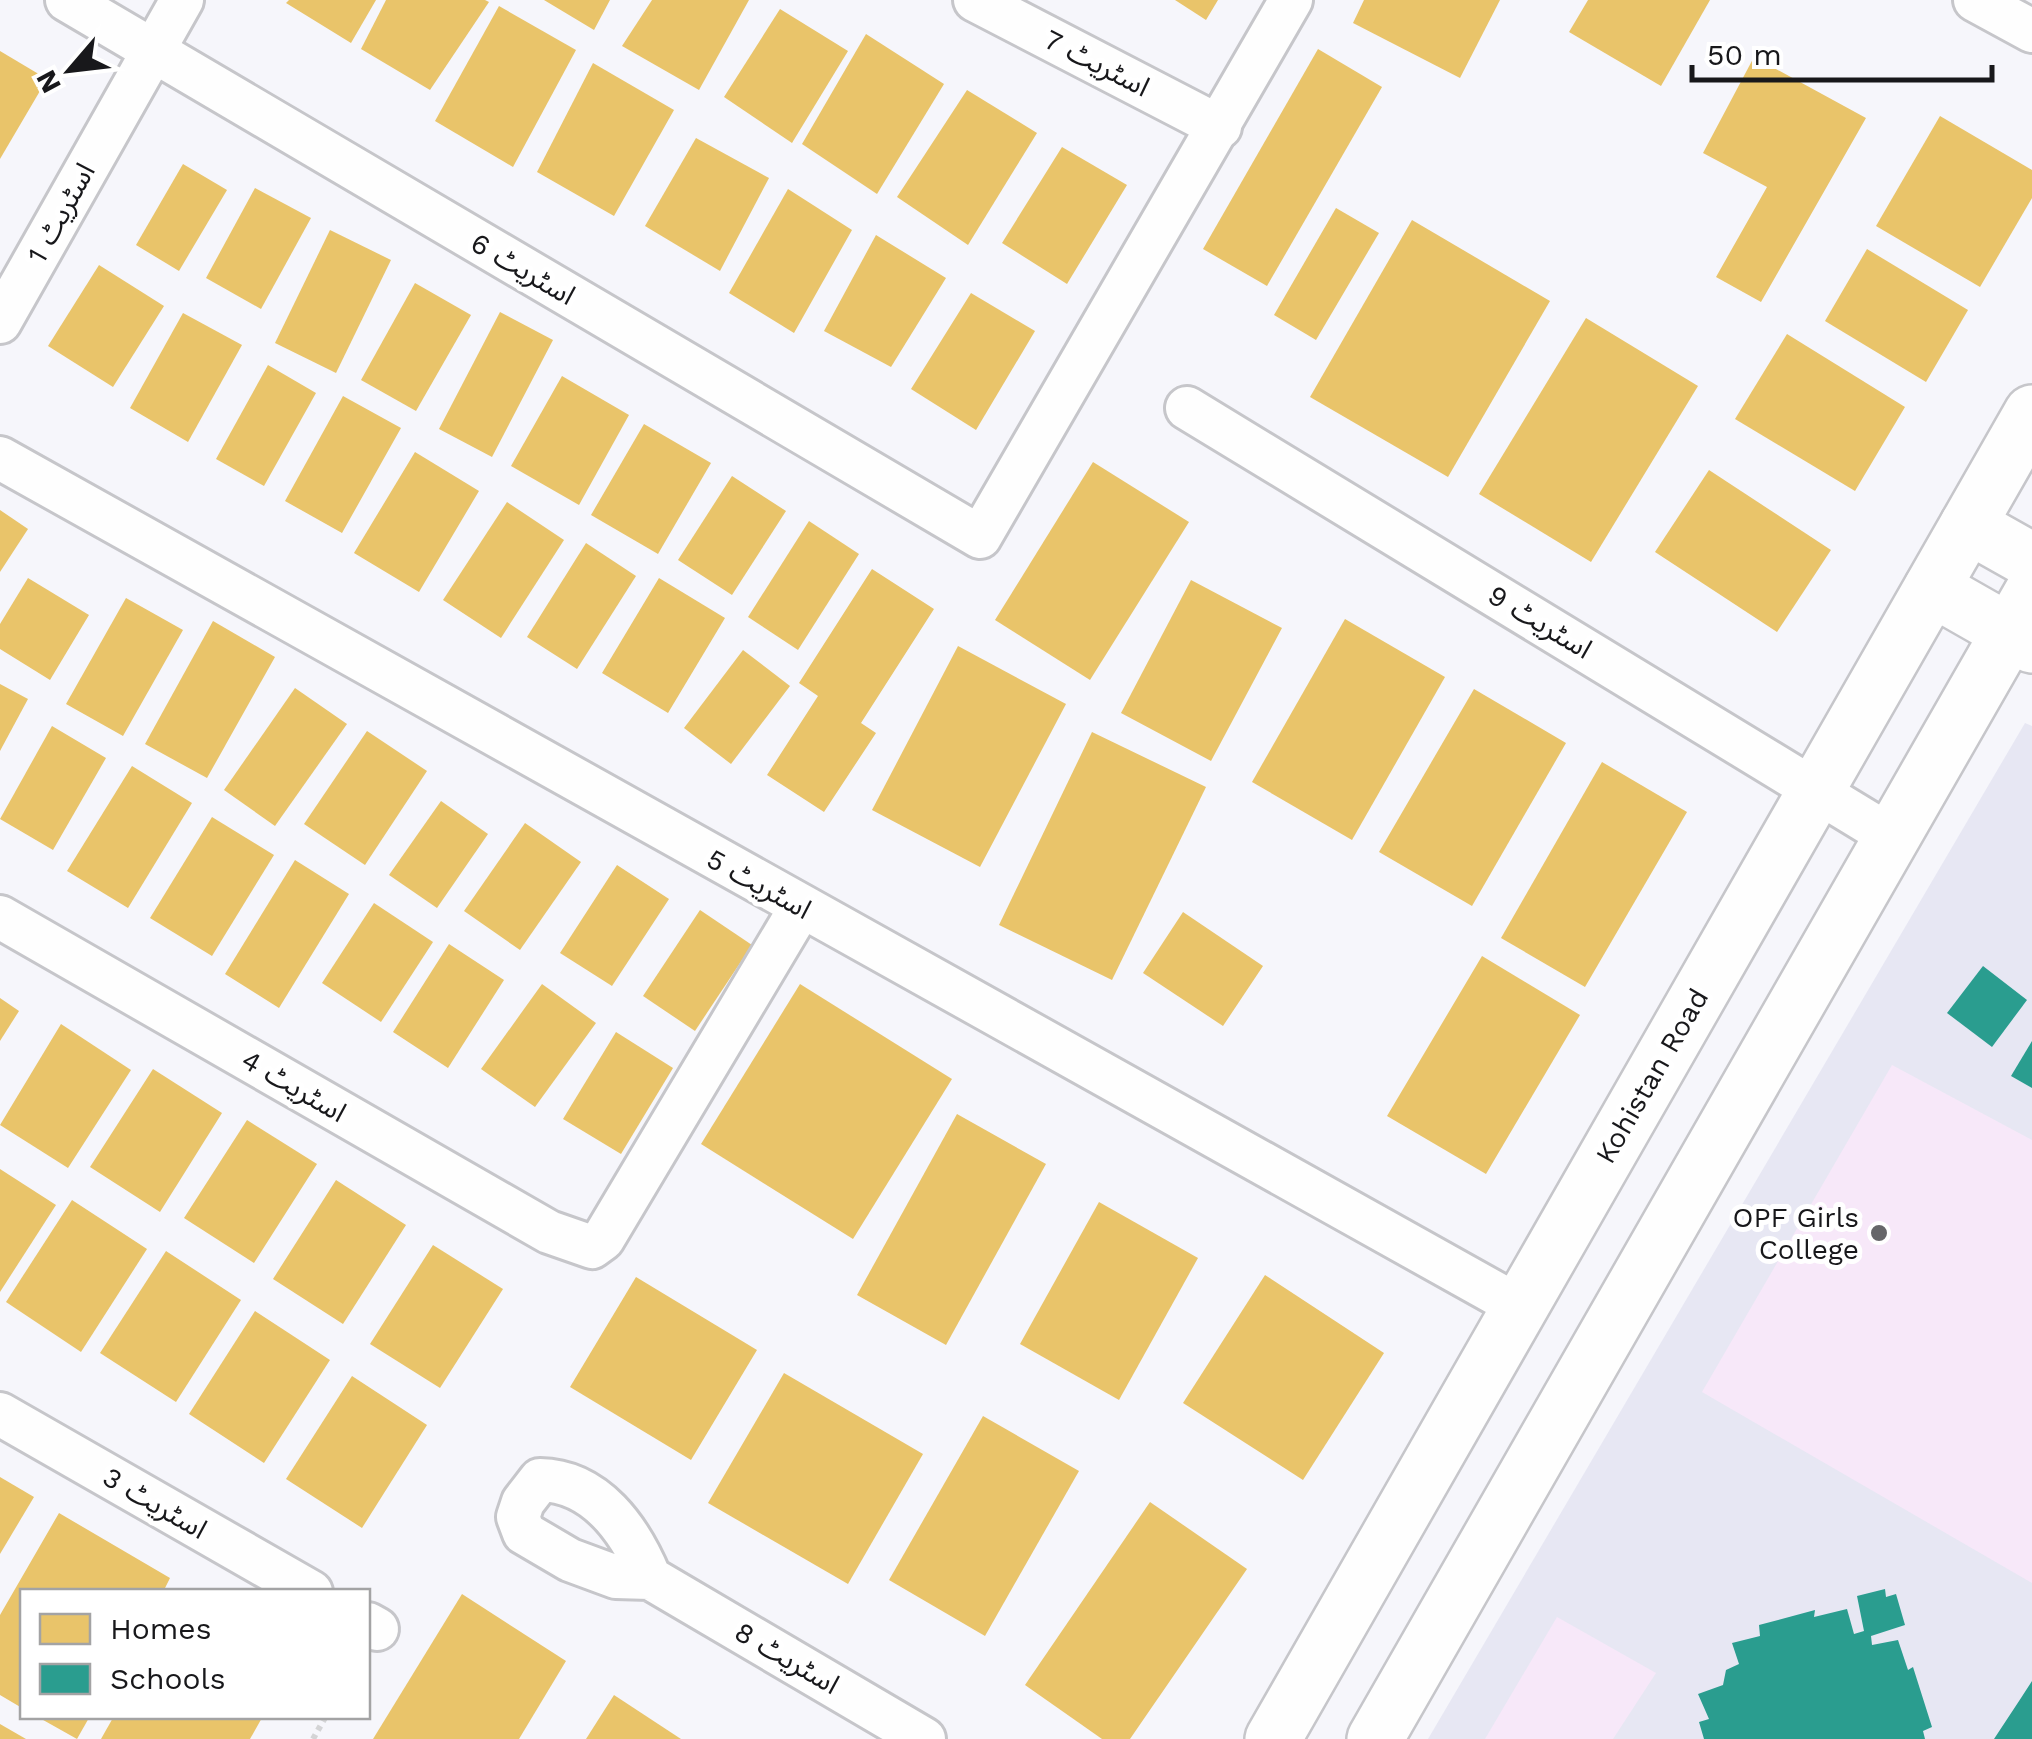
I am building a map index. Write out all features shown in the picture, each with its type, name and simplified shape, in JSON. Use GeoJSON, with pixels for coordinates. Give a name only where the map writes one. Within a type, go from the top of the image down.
{"type":"FeatureCollection","features":[{"type":"Feature","properties":{"kind":"street","name":"اسٹریٹ 6"},"geometry":{"type":"LineString","coordinates":[[67,0],[980,537],[1220,127]]}},
{"type":"Feature","properties":{"kind":"street","name":"اسٹریٹ 1"},"geometry":{"type":"LineString","coordinates":[[0,322],[182,0]]}},
{"type":"Feature","properties":{"kind":"street","name":"اسٹریٹ 7"},"geometry":{"type":"LineString","coordinates":[[975,0],[1220,127]]}},
{"type":"Feature","properties":{"kind":"street"},"geometry":{"type":"LineString","coordinates":[[1220,127],[1291,0]]}},
{"type":"Feature","properties":{"kind":"street"},"geometry":{"type":"LineString","coordinates":[[1975,0],[2032,32]]}},
{"type":"Feature","properties":{"kind":"street","name":"اسٹریٹ 9"},"geometry":{"type":"LineString","coordinates":[[1187,408],[1892,837]]}},
{"type":"Feature","properties":{"kind":"street","name":"Kohistan Road"},"geometry":{"type":"LineString","coordinates":[[1273,1739],[2032,413]]}},
{"type":"Feature","properties":{"kind":"street","name":"اسٹریٹ 5"},"geometry":{"type":"LineString","coordinates":[[0,458],[1520,1307]]}},
{"type":"Feature","properties":{"kind":"street"},"geometry":{"type":"LineString","coordinates":[[1968,524],[2032,561]]}},
{"type":"Feature","properties":{"kind":"street"},"geometry":{"type":"LineString","coordinates":[[1375,1739],[1892,837],[2025,623],[1932,588]]}},
{"type":"Feature","properties":{"kind":"street","name":"اسٹریٹ 4"},"geometry":{"type":"LineString","coordinates":[[0,917],[550,1232],[592,1247],[604,1240],[801,907]]}},
{"type":"Feature","properties":{"kind":"street","name":"اسٹریٹ 3"},"geometry":{"type":"LineString","coordinates":[[0,1414],[306,1589]]}},
{"type":"Feature","properties":{"kind":"street","name":"اسٹریٹ 8"},"geometry":{"type":"LineString","coordinates":[[650,1578],[924,1739]]}},
{"type":"Feature","properties":{"kind":"shaded area","name":"OPF Girls College"},"geometry":{"type":"Polygon","coordinates":[[[2025,723],[2032,726],[2032,1739],[1428,1739],[2025,723]]]}},
{"type":"Feature","properties":{"kind":"shaded area"},"geometry":{"type":"Polygon","coordinates":[[[1892,1065],[2032,1140],[2032,1583],[1702,1392],[1892,1065]]]}},
{"type":"Feature","properties":{"kind":"shaded area"},"geometry":{"type":"Polygon","coordinates":[[[1557,1617],[1656,1673],[1613,1739],[1485,1739],[1557,1617]]]}},
{"type":"Feature","properties":{"kind":"building: Homes"},"geometry":{"type":"Polygon","coordinates":[[[376,0],[351,43],[286,3],[376,0]]]}},
{"type":"Feature","properties":{"kind":"building: Homes"},"geometry":{"type":"Polygon","coordinates":[[[386,0],[489,2],[430,90],[361,49],[386,0]]]}},
{"type":"Feature","properties":{"kind":"building: Homes"},"geometry":{"type":"Polygon","coordinates":[[[544,0],[610,0],[594,30],[544,0]]]}},
{"type":"Feature","properties":{"kind":"building: Homes"},"geometry":{"type":"Polygon","coordinates":[[[652,0],[749,0],[699,90],[622,46],[652,0]]]}},
{"type":"Feature","properties":{"kind":"building: Homes"},"geometry":{"type":"Polygon","coordinates":[[[1175,0],[1218,0],[1206,20],[1175,0]]]}},
{"type":"Feature","properties":{"kind":"building: Homes"},"geometry":{"type":"Polygon","coordinates":[[[1364,0],[1500,0],[1460,78],[1353,23],[1364,0]]]}},
{"type":"Feature","properties":{"kind":"building: Homes"},"geometry":{"type":"Polygon","coordinates":[[[1588,0],[1710,0],[1661,86],[1569,32],[1588,0]]]}},
{"type":"Feature","properties":{"kind":"building: Homes"},"geometry":{"type":"Polygon","coordinates":[[[499,6],[576,50],[513,167],[435,121],[499,6]]]}},
{"type":"Feature","properties":{"kind":"building: Homes"},"geometry":{"type":"Polygon","coordinates":[[[780,9],[848,51],[792,143],[724,97],[780,9]]]}},
{"type":"Feature","properties":{"kind":"building: Homes"},"geometry":{"type":"Polygon","coordinates":[[[866,34],[944,84],[877,194],[802,144],[866,34]]]}},
{"type":"Feature","properties":{"kind":"building: Homes"},"geometry":{"type":"Polygon","coordinates":[[[1318,49],[1382,87],[1267,286],[1203,249],[1318,49]]]}},
{"type":"Feature","properties":{"kind":"building: Homes"},"geometry":{"type":"Polygon","coordinates":[[[0,51],[47,79],[0,159],[0,51]]]}},
{"type":"Feature","properties":{"kind":"building: Homes"},"geometry":{"type":"Polygon","coordinates":[[[1754,57],[1866,118],[1761,302],[1716,277],[1767,187],[1703,153],[1754,57]]]}},
{"type":"Feature","properties":{"kind":"building: Homes"},"geometry":{"type":"Polygon","coordinates":[[[593,63],[674,110],[614,216],[537,172],[593,63]]]}},
{"type":"Feature","properties":{"kind":"building: Homes"},"geometry":{"type":"Polygon","coordinates":[[[967,90],[1037,133],[968,245],[897,197],[967,90]]]}},
{"type":"Feature","properties":{"kind":"building: Homes"},"geometry":{"type":"Polygon","coordinates":[[[1940,116],[2032,170],[2032,198],[1980,287],[1876,226],[1940,116]]]}},
{"type":"Feature","properties":{"kind":"building: Homes"},"geometry":{"type":"Polygon","coordinates":[[[696,138],[769,178],[720,271],[645,226],[696,138]]]}},
{"type":"Feature","properties":{"kind":"building: Homes"},"geometry":{"type":"Polygon","coordinates":[[[1062,147],[1127,185],[1067,284],[1002,243],[1062,147]]]}},
{"type":"Feature","properties":{"kind":"building: Homes"},"geometry":{"type":"Polygon","coordinates":[[[183,164],[227,190],[179,271],[136,245],[183,164]]]}},
{"type":"Feature","properties":{"kind":"building: Homes"},"geometry":{"type":"Polygon","coordinates":[[[255,188],[311,218],[261,309],[206,278],[255,188]]]}},
{"type":"Feature","properties":{"kind":"building: Homes"},"geometry":{"type":"Polygon","coordinates":[[[788,189],[852,230],[794,333],[729,293],[788,189]]]}},
{"type":"Feature","properties":{"kind":"building: Homes"},"geometry":{"type":"Polygon","coordinates":[[[1336,208],[1379,233],[1316,340],[1274,315],[1336,208]]]}},
{"type":"Feature","properties":{"kind":"building: Homes"},"geometry":{"type":"Polygon","coordinates":[[[1412,220],[1550,301],[1448,477],[1310,397],[1412,220]]]}},
{"type":"Feature","properties":{"kind":"building: Homes"},"geometry":{"type":"Polygon","coordinates":[[[330,230],[391,260],[336,373],[275,343],[330,230]]]}},
{"type":"Feature","properties":{"kind":"building: Homes"},"geometry":{"type":"Polygon","coordinates":[[[876,235],[946,278],[891,367],[824,331],[876,235]]]}},
{"type":"Feature","properties":{"kind":"building: Homes"},"geometry":{"type":"Polygon","coordinates":[[[1867,249],[1968,310],[1926,382],[1825,321],[1867,249]]]}},
{"type":"Feature","properties":{"kind":"building: Homes"},"geometry":{"type":"Polygon","coordinates":[[[99,265],[164,306],[113,387],[48,346],[99,265]]]}},
{"type":"Feature","properties":{"kind":"building: Homes"},"geometry":{"type":"Polygon","coordinates":[[[415,283],[471,315],[416,411],[361,380],[415,283]]]}},
{"type":"Feature","properties":{"kind":"building: Homes"},"geometry":{"type":"Polygon","coordinates":[[[971,293],[1035,331],[976,430],[911,389],[971,293]]]}},
{"type":"Feature","properties":{"kind":"building: Homes"},"geometry":{"type":"Polygon","coordinates":[[[500,312],[553,340],[492,457],[439,429],[500,312]]]}},
{"type":"Feature","properties":{"kind":"building: Homes"},"geometry":{"type":"Polygon","coordinates":[[[183,313],[242,345],[188,442],[130,408],[183,313]]]}},
{"type":"Feature","properties":{"kind":"building: Homes"},"geometry":{"type":"Polygon","coordinates":[[[1586,318],[1698,386],[1591,562],[1479,494],[1586,318]]]}},
{"type":"Feature","properties":{"kind":"building: Homes"},"geometry":{"type":"Polygon","coordinates":[[[1787,334],[1905,407],[1855,491],[1735,419],[1787,334]]]}},
{"type":"Feature","properties":{"kind":"building: Homes"},"geometry":{"type":"Polygon","coordinates":[[[268,365],[316,393],[264,486],[216,459],[268,365]]]}},
{"type":"Feature","properties":{"kind":"building: Homes"},"geometry":{"type":"Polygon","coordinates":[[[562,376],[629,415],[579,505],[511,466],[562,376]]]}},
{"type":"Feature","properties":{"kind":"building: Homes"},"geometry":{"type":"Polygon","coordinates":[[[343,396],[401,428],[342,533],[285,501],[343,396]]]}},
{"type":"Feature","properties":{"kind":"building: Homes"},"geometry":{"type":"Polygon","coordinates":[[[644,424],[711,463],[658,554],[591,515],[644,424]]]}},
{"type":"Feature","properties":{"kind":"building: Homes"},"geometry":{"type":"Polygon","coordinates":[[[415,452],[479,491],[419,592],[354,553],[415,452]]]}},
{"type":"Feature","properties":{"kind":"building: Homes"},"geometry":{"type":"Polygon","coordinates":[[[1093,462],[1189,522],[1090,680],[995,620],[1093,462]]]}},
{"type":"Feature","properties":{"kind":"building: Homes"},"geometry":{"type":"Polygon","coordinates":[[[1709,470],[1831,550],[1777,632],[1655,552],[1709,470]]]}},
{"type":"Feature","properties":{"kind":"building: Homes"},"geometry":{"type":"Polygon","coordinates":[[[732,476],[786,511],[732,595],[678,560],[732,476]]]}},
{"type":"Feature","properties":{"kind":"building: Homes"},"geometry":{"type":"Polygon","coordinates":[[[507,502],[564,540],[501,638],[443,600],[507,502]]]}},
{"type":"Feature","properties":{"kind":"building: Homes"},"geometry":{"type":"Polygon","coordinates":[[[0,510],[28,529],[0,572],[0,510]]]}},
{"type":"Feature","properties":{"kind":"building: Homes"},"geometry":{"type":"Polygon","coordinates":[[[809,521],[859,554],[798,650],[748,617],[809,521]]]}},
{"type":"Feature","properties":{"kind":"building: Homes"},"geometry":{"type":"Polygon","coordinates":[[[586,543],[636,576],[577,669],[527,637],[586,543]]]}},
{"type":"Feature","properties":{"kind":"building: Homes"},"geometry":{"type":"Polygon","coordinates":[[[872,569],[934,609],[861,723],[876,733],[824,812],[767,775],[818,696],[799,683],[872,569]]]}},
{"type":"Feature","properties":{"kind":"building: Homes"},"geometry":{"type":"Polygon","coordinates":[[[28,578],[89,615],[50,680],[0,649],[0,624],[28,578]]]}},
{"type":"Feature","properties":{"kind":"building: Homes"},"geometry":{"type":"Polygon","coordinates":[[[659,578],[725,618],[668,713],[602,673],[659,578]]]}},
{"type":"Feature","properties":{"kind":"building: Homes"},"geometry":{"type":"Polygon","coordinates":[[[1191,580],[1282,628],[1211,761],[1121,713],[1191,580]]]}},
{"type":"Feature","properties":{"kind":"building: Homes"},"geometry":{"type":"Polygon","coordinates":[[[126,598],[183,630],[123,736],[66,704],[126,598]]]}},
{"type":"Feature","properties":{"kind":"building: Homes"},"geometry":{"type":"Polygon","coordinates":[[[1345,619],[1445,677],[1352,840],[1252,782],[1345,619]]]}},
{"type":"Feature","properties":{"kind":"building: Homes"},"geometry":{"type":"Polygon","coordinates":[[[213,621],[275,657],[207,778],[145,744],[213,621]]]}},
{"type":"Feature","properties":{"kind":"building: Homes"},"geometry":{"type":"Polygon","coordinates":[[[958,646],[1066,704],[980,867],[872,810],[958,646]]]}},
{"type":"Feature","properties":{"kind":"building: Homes"},"geometry":{"type":"Polygon","coordinates":[[[743,650],[790,686],[731,764],[684,728],[743,650]]]}},
{"type":"Feature","properties":{"kind":"building: Homes"},"geometry":{"type":"Polygon","coordinates":[[[0,684],[28,699],[0,751],[0,684]]]}},
{"type":"Feature","properties":{"kind":"building: Homes"},"geometry":{"type":"Polygon","coordinates":[[[295,688],[347,724],[275,826],[224,790],[295,688]]]}},
{"type":"Feature","properties":{"kind":"building: Homes"},"geometry":{"type":"Polygon","coordinates":[[[1474,689],[1566,743],[1472,906],[1379,852],[1474,689]]]}},
{"type":"Feature","properties":{"kind":"building: Homes"},"geometry":{"type":"Polygon","coordinates":[[[52,726],[106,758],[53,850],[0,819],[52,726]]]}},
{"type":"Feature","properties":{"kind":"building: Homes"},"geometry":{"type":"Polygon","coordinates":[[[367,731],[427,771],[365,865],[304,824],[367,731]]]}},
{"type":"Feature","properties":{"kind":"building: Homes"},"geometry":{"type":"Polygon","coordinates":[[[1092,732],[1206,787],[1112,980],[999,925],[1092,732]]]}},
{"type":"Feature","properties":{"kind":"building: Homes"},"geometry":{"type":"Polygon","coordinates":[[[1602,762],[1687,812],[1585,987],[1501,938],[1602,762]]]}},
{"type":"Feature","properties":{"kind":"building: Homes"},"geometry":{"type":"Polygon","coordinates":[[[132,766],[192,803],[128,908],[67,871],[132,766]]]}},
{"type":"Feature","properties":{"kind":"building: Homes"},"geometry":{"type":"Polygon","coordinates":[[[441,801],[488,834],[437,908],[389,875],[441,801]]]}},
{"type":"Feature","properties":{"kind":"building: Homes"},"geometry":{"type":"Polygon","coordinates":[[[212,817],[274,855],[212,956],[150,918],[212,817]]]}},
{"type":"Feature","properties":{"kind":"building: Homes"},"geometry":{"type":"Polygon","coordinates":[[[525,823],[581,862],[520,950],[464,911],[525,823]]]}},
{"type":"Feature","properties":{"kind":"building: Homes"},"geometry":{"type":"Polygon","coordinates":[[[295,860],[349,894],[279,1008],[225,974],[295,860]]]}},
{"type":"Feature","properties":{"kind":"building: Homes"},"geometry":{"type":"Polygon","coordinates":[[[617,865],[669,899],[612,986],[560,953],[617,865]]]}},
{"type":"Feature","properties":{"kind":"building: Homes"},"geometry":{"type":"Polygon","coordinates":[[[374,903],[433,942],[381,1022],[322,983],[374,903]]]}},
{"type":"Feature","properties":{"kind":"building: Homes"},"geometry":{"type":"Polygon","coordinates":[[[700,910],[752,945],[695,1031],[643,996],[700,910]]]}},
{"type":"Feature","properties":{"kind":"building: Homes"},"geometry":{"type":"Polygon","coordinates":[[[1183,912],[1263,966],[1223,1026],[1143,973],[1183,912]]]}},
{"type":"Feature","properties":{"kind":"building: Homes"},"geometry":{"type":"Polygon","coordinates":[[[449,944],[504,980],[448,1068],[393,1032],[449,944]]]}},
{"type":"Feature","properties":{"kind":"building: Homes"},"geometry":{"type":"Polygon","coordinates":[[[1482,956],[1580,1015],[1486,1174],[1387,1116],[1482,956]]]}},
{"type":"Feature","properties":{"kind":"building: Homes"},"geometry":{"type":"Polygon","coordinates":[[[542,984],[596,1023],[535,1107],[481,1069],[542,984]]]}},
{"type":"Feature","properties":{"kind":"building: Homes"},"geometry":{"type":"Polygon","coordinates":[[[800,984],[952,1079],[853,1239],[701,1144],[800,984]]]}},
{"type":"Feature","properties":{"kind":"building: Homes"},"geometry":{"type":"Polygon","coordinates":[[[0,998],[19,1011],[0,1041],[0,998]]]}},
{"type":"Feature","properties":{"kind":"building: Homes"},"geometry":{"type":"Polygon","coordinates":[[[61,1024],[131,1070],[68,1168],[0,1125],[61,1024]]]}},
{"type":"Feature","properties":{"kind":"building: Homes"},"geometry":{"type":"Polygon","coordinates":[[[616,1032],[673,1068],[621,1154],[563,1119],[616,1032]]]}},
{"type":"Feature","properties":{"kind":"building: Homes"},"geometry":{"type":"Polygon","coordinates":[[[153,1069],[222,1113],[160,1212],[90,1167],[153,1069]]]}},
{"type":"Feature","properties":{"kind":"building: Homes"},"geometry":{"type":"Polygon","coordinates":[[[957,1114],[1046,1164],[946,1345],[857,1295],[957,1114]]]}},
{"type":"Feature","properties":{"kind":"building: Homes"},"geometry":{"type":"Polygon","coordinates":[[[247,1120],[317,1164],[254,1263],[184,1218],[247,1120]]]}},
{"type":"Feature","properties":{"kind":"building: Homes"},"geometry":{"type":"Polygon","coordinates":[[[0,1169],[56,1205],[0,1292],[0,1169]]]}},
{"type":"Feature","properties":{"kind":"building: Homes"},"geometry":{"type":"Polygon","coordinates":[[[336,1180],[406,1225],[343,1324],[273,1279],[336,1180]]]}},
{"type":"Feature","properties":{"kind":"building: Homes"},"geometry":{"type":"Polygon","coordinates":[[[72,1200],[147,1249],[81,1352],[6,1302],[72,1200]]]}},
{"type":"Feature","properties":{"kind":"building: Homes"},"geometry":{"type":"Polygon","coordinates":[[[1099,1202],[1198,1258],[1119,1400],[1020,1344],[1099,1202]]]}},
{"type":"Feature","properties":{"kind":"building: Homes"},"geometry":{"type":"Polygon","coordinates":[[[433,1245],[503,1289],[440,1388],[370,1344],[433,1245]]]}},
{"type":"Feature","properties":{"kind":"building: Homes"},"geometry":{"type":"Polygon","coordinates":[[[166,1251],[241,1300],[176,1402],[100,1353],[166,1251]]]}},
{"type":"Feature","properties":{"kind":"building: Homes"},"geometry":{"type":"Polygon","coordinates":[[[1265,1275],[1384,1353],[1303,1480],[1183,1403],[1265,1275]]]}},
{"type":"Feature","properties":{"kind":"building: Homes"},"geometry":{"type":"Polygon","coordinates":[[[636,1277],[757,1350],[691,1460],[570,1387],[636,1277]]]}},
{"type":"Feature","properties":{"kind":"building: Homes"},"geometry":{"type":"Polygon","coordinates":[[[255,1311],[330,1360],[264,1463],[189,1414],[255,1311]]]}},
{"type":"Feature","properties":{"kind":"building: Homes"},"geometry":{"type":"Polygon","coordinates":[[[784,1373],[923,1454],[848,1584],[708,1503],[784,1373]]]}},
{"type":"Feature","properties":{"kind":"building: Homes"},"geometry":{"type":"Polygon","coordinates":[[[352,1376],[427,1425],[362,1528],[286,1479],[352,1376]]]}},
{"type":"Feature","properties":{"kind":"building: Homes"},"geometry":{"type":"Polygon","coordinates":[[[983,1416],[1079,1471],[985,1636],[889,1580],[983,1416]]]}},
{"type":"Feature","properties":{"kind":"building: Homes"},"geometry":{"type":"Polygon","coordinates":[[[0,1477],[34,1497],[0,1554],[0,1477]]]}},
{"type":"Feature","properties":{"kind":"building: Homes"},"geometry":{"type":"Polygon","coordinates":[[[1150,1502],[1247,1569],[1130,1739],[1102,1739],[1025,1685],[1150,1502]]]}},
{"type":"Feature","properties":{"kind":"building: Homes"},"geometry":{"type":"Polygon","coordinates":[[[59,1513],[170,1578],[164,1589],[20,1589],[20,1707],[0,1695],[0,1615],[59,1513]]]}},
{"type":"Feature","properties":{"kind":"building: Homes"},"geometry":{"type":"Polygon","coordinates":[[[462,1594],[566,1661],[519,1739],[373,1739],[462,1594]]]}},
{"type":"Feature","properties":{"kind":"building: Homes"},"geometry":{"type":"Polygon","coordinates":[[[614,1695],[681,1739],[586,1739],[614,1695]]]}},
{"type":"Feature","properties":{"kind":"building: Homes"},"geometry":{"type":"Polygon","coordinates":[[[41,1719],[88,1719],[77,1739],[41,1719]]]}},
{"type":"Feature","properties":{"kind":"building: Homes"},"geometry":{"type":"Polygon","coordinates":[[[112,1719],[261,1719],[250,1739],[101,1739],[112,1719]]]}},
{"type":"Feature","properties":{"kind":"building: Homes"},"geometry":{"type":"Polygon","coordinates":[[[0,1724],[26,1739],[0,1739],[0,1724]]]}},
{"type":"Feature","properties":{"kind":"building: Schools"},"geometry":{"type":"Polygon","coordinates":[[[1983,966],[2027,1000],[1992,1047],[1947,1013],[1983,966]]]}},
{"type":"Feature","properties":{"kind":"building: Schools"},"geometry":{"type":"Polygon","coordinates":[[[2032,1041],[2032,1088],[2011,1076],[2032,1041]]]}},
{"type":"Feature","properties":{"kind":"building: Schools"},"geometry":{"type":"Polygon","coordinates":[[[1885,1589],[1886,1597],[1896,1594],[1905,1625],[1871,1636],[1872,1645],[1898,1640],[1908,1670],[1913,1667],[1932,1727],[1923,1731],[1925,1739],[1704,1739],[1699,1722],[1709,1719],[1698,1694],[1723,1685],[1726,1670],[1739,1664],[1732,1643],[1760,1636],[1759,1625],[1815,1610],[1814,1617],[1847,1609],[1854,1634],[1864,1631],[1857,1596],[1885,1589]]]}},
{"type":"Feature","properties":{"kind":"building: Schools"},"geometry":{"type":"Polygon","coordinates":[[[2032,1681],[2032,1739],[1994,1739],[2021,1698],[2032,1681]]]}},
{"type":"Feature","properties":{"kind":"place","name":"OPF Girls College"},"geometry":{"type":"Point","coordinates":[1879,1233]}}]}
